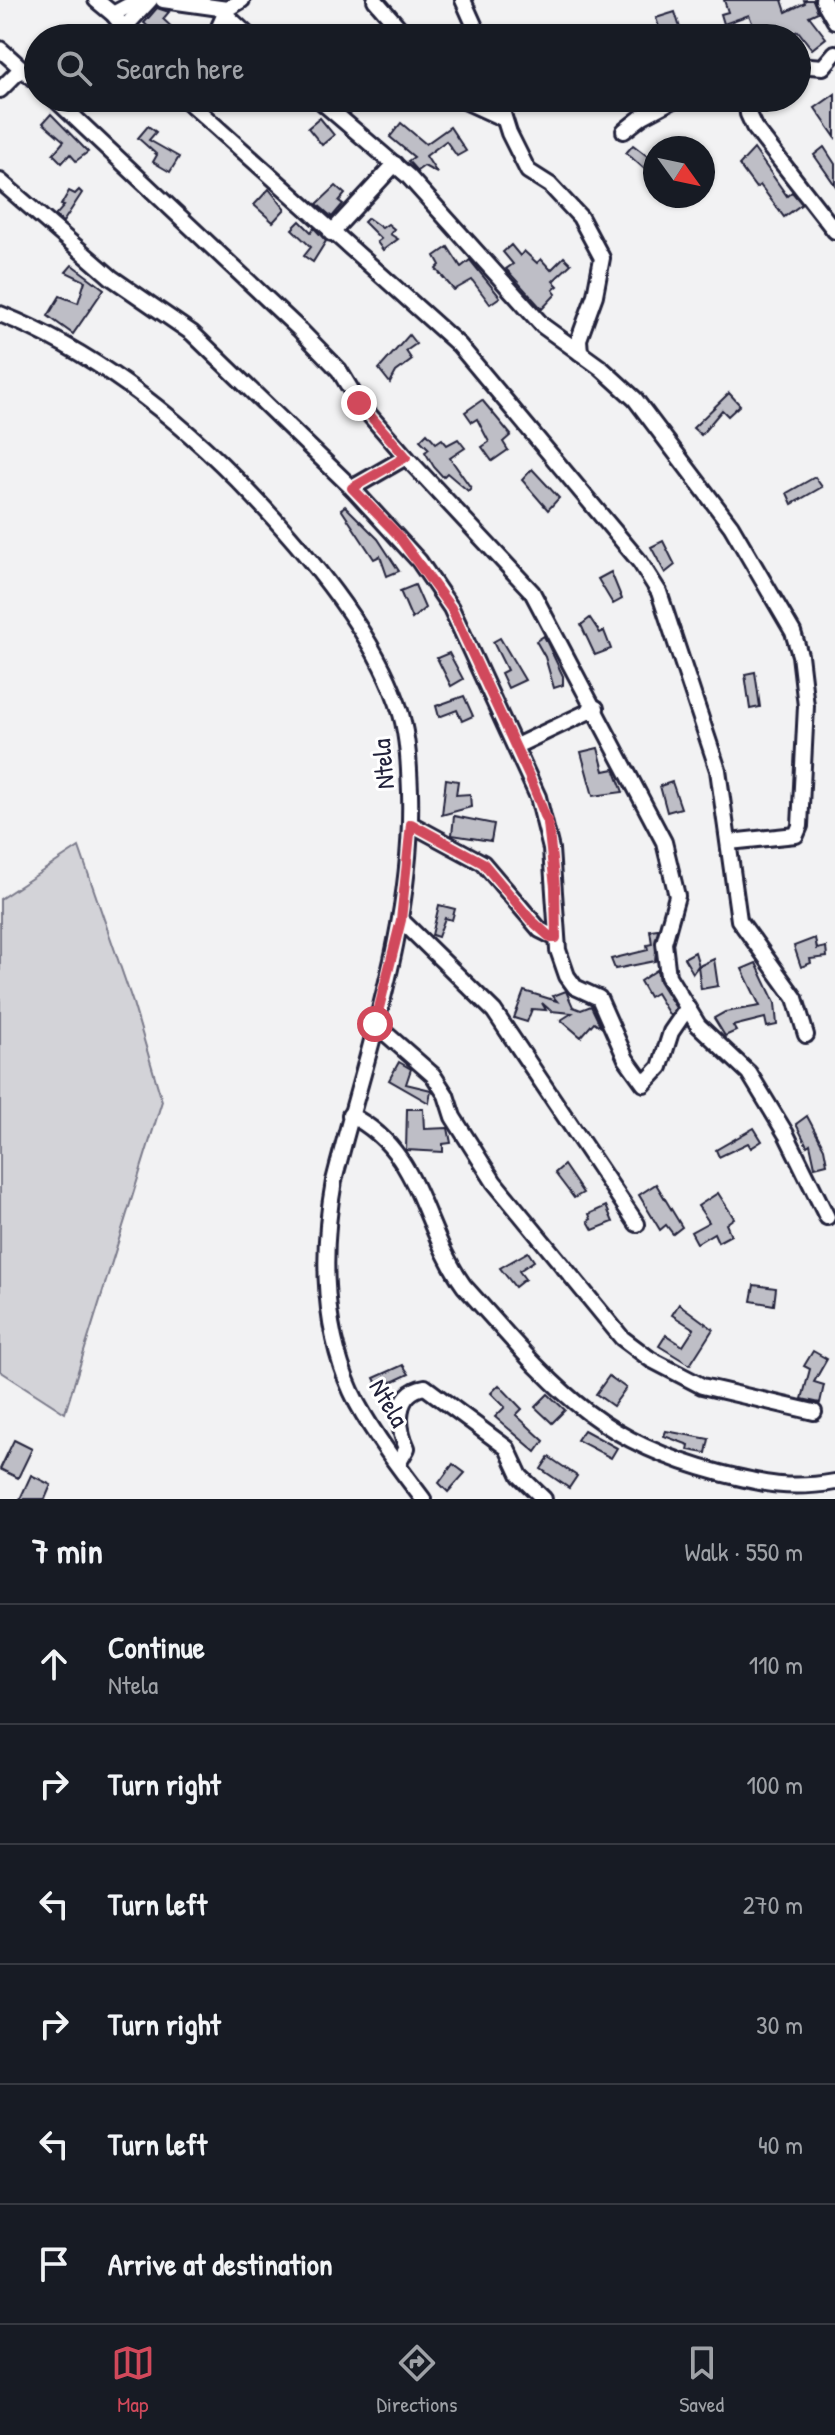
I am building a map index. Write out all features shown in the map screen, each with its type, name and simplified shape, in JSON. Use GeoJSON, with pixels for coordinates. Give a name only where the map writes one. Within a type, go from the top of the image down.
{"type":"FeatureCollection","features":[{"type":"Feature","properties":{"kind":"street"},"geometry":{"type":"LineString","coordinates":[[96,0],[120,24]]}},
{"type":"Feature","properties":{"kind":"street"},"geometry":{"type":"LineString","coordinates":[[113,14],[139,0]]}},
{"type":"Feature","properties":{"kind":"street"},"geometry":{"type":"LineString","coordinates":[[134,24],[150,0]]}},
{"type":"Feature","properties":{"kind":"street"},"geometry":{"type":"LineString","coordinates":[[163,0],[226,12],[238,24]]}},
{"type":"Feature","properties":{"kind":"street"},"geometry":{"type":"LineString","coordinates":[[220,24],[226,12],[242,0]]}},
{"type":"Feature","properties":{"kind":"street"},"geometry":{"type":"LineString","coordinates":[[375,0],[396,24]]}},
{"type":"Feature","properties":{"kind":"street"},"geometry":{"type":"LineString","coordinates":[[463,0],[474,24]]}},
{"type":"Feature","properties":{"kind":"street"},"geometry":{"type":"LineString","coordinates":[[823,0],[835,21]]}},
{"type":"Feature","properties":{"kind":"street"},"geometry":{"type":"LineString","coordinates":[[0,49],[22,68],[0,90]]}},
{"type":"Feature","properties":{"kind":"street"},"geometry":{"type":"LineString","coordinates":[[811,66],[823,67],[835,53]]}},
{"type":"Feature","properties":{"kind":"street"},"geometry":{"type":"LineString","coordinates":[[69,112],[339,370],[359,403],[532,592],[596,708],[664,842],[677,896],[664,943],[664,961],[686,1010],[749,1073],[786,1134],[827,1217]]}},
{"type":"Feature","properties":{"kind":"street"},"geometry":{"type":"LineString","coordinates":[[199,112],[459,345],[640,562],[664,604],[718,770],[739,920],[795,998],[806,1035]]}},
{"type":"Feature","properties":{"kind":"street"},"geometry":{"type":"LineString","coordinates":[[334,112],[395,164],[543,326],[635,399],[702,484],[757,566],[797,643],[806,706],[800,826],[796,835],[729,842]]}},
{"type":"Feature","properties":{"kind":"street"},"geometry":{"type":"LineString","coordinates":[[489,112],[504,119]]}},
{"type":"Feature","properties":{"kind":"street"},"geometry":{"type":"LineString","coordinates":[[502,112],[528,171],[550,185],[580,217],[602,258],[595,295],[580,333],[580,353]]}},
{"type":"Feature","properties":{"kind":"street"},"geometry":{"type":"LineString","coordinates":[[624,131],[651,112]]}},
{"type":"Feature","properties":{"kind":"street"},"geometry":{"type":"LineString","coordinates":[[748,112],[754,127],[835,231]]}},
{"type":"Feature","properties":{"kind":"street"},"geometry":{"type":"LineString","coordinates":[[331,233],[395,164]]}},
{"type":"Feature","properties":{"kind":"street"},"geometry":{"type":"LineString","coordinates":[[0,181],[112,278],[192,333],[352,488],[404,543],[451,608],[516,746],[548,823],[555,887],[556,938],[567,976],[575,987],[599,998],[626,1059],[644,1084],[660,1067],[671,1032],[686,1010]]}},
{"type":"Feature","properties":{"kind":"street","name":"Ntela"},"geometry":{"type":"LineString","coordinates":[[0,314],[65,343],[107,371],[203,446],[289,536],[364,638],[401,714],[409,757],[411,824],[401,920],[350,1115],[326,1226],[329,1305],[351,1390],[423,1499]]}},
{"type":"Feature","properties":{"kind":"street"},"geometry":{"type":"LineString","coordinates":[[352,488],[406,457]]}},
{"type":"Feature","properties":{"kind":"street"},"geometry":{"type":"LineString","coordinates":[[516,746],[596,708]]}},
{"type":"Feature","properties":{"kind":"street"},"geometry":{"type":"LineString","coordinates":[[411,824],[483,863],[540,930],[556,938]]}},
{"type":"Feature","properties":{"kind":"street"},"geometry":{"type":"LineString","coordinates":[[401,920],[494,1011],[637,1224]]}},
{"type":"Feature","properties":{"kind":"street"},"geometry":{"type":"LineString","coordinates":[[375,1024],[433,1075],[446,1095],[453,1117],[494,1182],[622,1338],[650,1359],[702,1386],[814,1412]]}},
{"type":"Feature","properties":{"kind":"street"},"geometry":{"type":"LineString","coordinates":[[350,1115],[374,1127],[401,1157],[451,1267],[464,1286],[560,1393],[583,1412],[619,1435],[684,1464],[781,1488],[835,1482]]}},
{"type":"Feature","properties":{"kind":"street"},"geometry":{"type":"LineString","coordinates":[[398,1464],[407,1448],[399,1432],[400,1410],[411,1392],[425,1387],[507,1448],[520,1476],[544,1499]]}},
{"type":"Feature","properties":{"kind":"shaded area"},"geometry":{"type":"Polygon","coordinates":[[[79,847],[133,1003],[162,1101],[65,1413],[0,1371],[0,899],[79,847]]]}},
{"type":"Feature","properties":{"kind":"building"},"geometry":{"type":"Polygon","coordinates":[[[724,0],[782,0],[786,12],[805,3],[804,0],[813,0],[818,12],[809,16],[826,38],[812,49],[811,24],[753,24],[749,15],[724,24],[721,14],[728,12],[724,0]]]}},
{"type":"Feature","properties":{"kind":"building"},"geometry":{"type":"Polygon","coordinates":[[[157,8],[169,12],[163,19],[168,24],[144,23],[157,8]]]}},
{"type":"Feature","properties":{"kind":"building"},"geometry":{"type":"Polygon","coordinates":[[[675,12],[679,24],[658,24],[656,18],[675,12]]]}},
{"type":"Feature","properties":{"kind":"building"},"geometry":{"type":"Polygon","coordinates":[[[835,94],[835,137],[815,108],[835,94]]]}},
{"type":"Feature","properties":{"kind":"building"},"geometry":{"type":"Polygon","coordinates":[[[51,114],[88,152],[76,161],[70,154],[62,163],[53,154],[64,141],[43,123],[51,114]]]}},
{"type":"Feature","properties":{"kind":"building"},"geometry":{"type":"Polygon","coordinates":[[[320,118],[334,135],[322,145],[308,128],[320,118]]]}},
{"type":"Feature","properties":{"kind":"building"},"geometry":{"type":"Polygon","coordinates":[[[401,123],[426,144],[450,127],[466,151],[457,156],[446,141],[426,156],[437,173],[424,166],[417,171],[408,161],[414,157],[390,137],[401,123]]]}},
{"type":"Feature","properties":{"kind":"building"},"geometry":{"type":"Polygon","coordinates":[[[148,126],[156,132],[149,140],[179,157],[170,172],[153,162],[157,155],[138,138],[148,126]]]}},
{"type":"Feature","properties":{"kind":"building"},"geometry":{"type":"Polygon","coordinates":[[[633,145],[643,153],[643,168],[626,153],[633,145]]]}},
{"type":"Feature","properties":{"kind":"building"},"geometry":{"type":"Polygon","coordinates":[[[824,147],[835,164],[835,185],[814,155],[824,147]]]}},
{"type":"Feature","properties":{"kind":"building"},"geometry":{"type":"Polygon","coordinates":[[[754,149],[787,196],[792,192],[802,204],[784,217],[760,185],[756,188],[739,165],[754,149]]]}},
{"type":"Feature","properties":{"kind":"building"},"geometry":{"type":"Polygon","coordinates":[[[336,186],[345,194],[339,201],[343,204],[332,217],[317,204],[336,186]]]}},
{"type":"Feature","properties":{"kind":"building"},"geometry":{"type":"Polygon","coordinates":[[[269,189],[285,209],[273,222],[254,205],[269,189]]]}},
{"type":"Feature","properties":{"kind":"building"},"geometry":{"type":"Polygon","coordinates":[[[79,190],[82,193],[63,222],[55,216],[64,206],[61,205],[69,191],[75,194],[79,190]]]}},
{"type":"Feature","properties":{"kind":"building"},"geometry":{"type":"Polygon","coordinates":[[[368,218],[382,228],[388,224],[394,229],[390,234],[398,239],[383,250],[377,242],[381,239],[364,222],[368,218]]]}},
{"type":"Feature","properties":{"kind":"building"},"geometry":{"type":"Polygon","coordinates":[[[300,221],[311,232],[314,228],[326,241],[313,262],[304,256],[311,247],[292,229],[300,221]]]}},
{"type":"Feature","properties":{"kind":"building"},"geometry":{"type":"Polygon","coordinates":[[[511,245],[520,256],[524,251],[537,263],[541,259],[551,270],[564,257],[571,264],[553,281],[558,286],[553,290],[556,294],[542,309],[506,269],[513,264],[503,252],[511,245]]]}},
{"type":"Feature","properties":{"kind":"building"},"geometry":{"type":"Polygon","coordinates":[[[448,247],[461,267],[470,260],[500,297],[490,304],[472,280],[454,290],[436,269],[440,265],[435,256],[448,247]]]}},
{"type":"Feature","properties":{"kind":"building"},"geometry":{"type":"Polygon","coordinates":[[[72,265],[104,289],[73,334],[48,316],[60,296],[78,303],[85,281],[66,272],[72,265]]]}},
{"type":"Feature","properties":{"kind":"building"},"geometry":{"type":"Polygon","coordinates":[[[409,335],[416,344],[406,351],[412,360],[396,372],[390,383],[379,369],[409,335]]]}},
{"type":"Feature","properties":{"kind":"building"},"geometry":{"type":"Polygon","coordinates":[[[729,393],[740,405],[728,416],[722,410],[701,435],[693,428],[729,393]]]}},
{"type":"Feature","properties":{"kind":"building"},"geometry":{"type":"Polygon","coordinates":[[[482,400],[511,435],[503,442],[508,450],[492,461],[482,447],[489,442],[477,419],[472,422],[465,412],[482,400]]]}},
{"type":"Feature","properties":{"kind":"building"},"geometry":{"type":"Polygon","coordinates":[[[427,433],[436,443],[442,439],[447,445],[458,439],[465,448],[450,458],[471,488],[468,491],[447,473],[443,477],[434,467],[425,452],[429,449],[420,440],[427,433]]]}},
{"type":"Feature","properties":{"kind":"building"},"geometry":{"type":"Polygon","coordinates":[[[532,469],[559,498],[548,510],[522,480],[532,469]]]}},
{"type":"Feature","properties":{"kind":"building"},"geometry":{"type":"Polygon","coordinates":[[[815,477],[822,487],[792,504],[787,493],[815,477]]]}},
{"type":"Feature","properties":{"kind":"building"},"geometry":{"type":"Polygon","coordinates":[[[345,506],[378,539],[399,571],[387,576],[380,556],[374,559],[341,509],[345,506]]]}},
{"type":"Feature","properties":{"kind":"building"},"geometry":{"type":"Polygon","coordinates":[[[663,541],[675,565],[665,573],[651,547],[663,541]]]}},
{"type":"Feature","properties":{"kind":"building"},"geometry":{"type":"Polygon","coordinates":[[[611,572],[622,599],[613,604],[598,579],[611,572]]]}},
{"type":"Feature","properties":{"kind":"building"},"geometry":{"type":"Polygon","coordinates":[[[415,585],[425,608],[412,619],[400,591],[415,585]]]}},
{"type":"Feature","properties":{"kind":"building"},"geometry":{"type":"Polygon","coordinates":[[[590,618],[600,633],[604,631],[611,649],[595,655],[581,625],[590,618]]]}},
{"type":"Feature","properties":{"kind":"building"},"geometry":{"type":"Polygon","coordinates":[[[544,636],[563,676],[563,685],[554,688],[545,657],[536,641],[544,636]]]}},
{"type":"Feature","properties":{"kind":"building"},"geometry":{"type":"Polygon","coordinates":[[[500,638],[525,680],[508,688],[501,673],[507,670],[493,642],[500,638]]]}},
{"type":"Feature","properties":{"kind":"building"},"geometry":{"type":"Polygon","coordinates":[[[449,653],[463,679],[451,686],[437,658],[449,653]]]}},
{"type":"Feature","properties":{"kind":"building"},"geometry":{"type":"Polygon","coordinates":[[[755,672],[760,707],[750,709],[745,674],[755,672]]]}},
{"type":"Feature","properties":{"kind":"building"},"geometry":{"type":"Polygon","coordinates":[[[464,696],[473,716],[462,721],[457,710],[439,717],[436,706],[464,696]]]}},
{"type":"Feature","properties":{"kind":"building"},"geometry":{"type":"Polygon","coordinates":[[[598,748],[604,771],[614,769],[623,792],[593,796],[581,752],[598,748]]]}},
{"type":"Feature","properties":{"kind":"building"},"geometry":{"type":"Polygon","coordinates":[[[446,779],[458,781],[456,795],[470,794],[471,807],[442,815],[446,779]]]}},
{"type":"Feature","properties":{"kind":"building"},"geometry":{"type":"Polygon","coordinates":[[[672,782],[681,808],[667,812],[660,786],[672,782]]]}},
{"type":"Feature","properties":{"kind":"building"},"geometry":{"type":"Polygon","coordinates":[[[454,816],[494,824],[491,841],[452,835],[454,816]]]}},
{"type":"Feature","properties":{"kind":"building"},"geometry":{"type":"Polygon","coordinates":[[[439,905],[455,909],[452,920],[445,918],[438,937],[432,935],[439,905]]]}},
{"type":"Feature","properties":{"kind":"building"},"geometry":{"type":"Polygon","coordinates":[[[658,929],[655,961],[615,969],[611,959],[648,950],[647,945],[652,944],[650,930],[658,929]]]}},
{"type":"Feature","properties":{"kind":"building"},"geometry":{"type":"Polygon","coordinates":[[[815,938],[817,949],[826,947],[827,957],[810,959],[811,963],[801,967],[794,946],[815,938]]]}},
{"type":"Feature","properties":{"kind":"building"},"geometry":{"type":"Polygon","coordinates":[[[695,952],[699,966],[714,959],[718,986],[701,989],[698,966],[693,973],[684,958],[695,952]]]}},
{"type":"Feature","properties":{"kind":"building"},"geometry":{"type":"Polygon","coordinates":[[[756,963],[775,1003],[777,1025],[767,1027],[765,1018],[733,1026],[736,1031],[725,1036],[714,1018],[725,1012],[760,1006],[742,969],[756,963]]]}},
{"type":"Feature","properties":{"kind":"building"},"geometry":{"type":"Polygon","coordinates":[[[657,970],[659,981],[676,1008],[670,1016],[656,993],[649,997],[640,981],[657,970]]]}},
{"type":"Feature","properties":{"kind":"building"},"geometry":{"type":"Polygon","coordinates":[[[524,991],[557,1001],[553,996],[566,991],[573,1007],[581,1010],[591,1006],[601,1027],[594,1022],[581,1037],[561,1020],[572,1013],[551,1011],[542,1003],[546,1010],[532,1009],[527,1022],[514,1018],[524,991]]]}},
{"type":"Feature","properties":{"kind":"building"},"geometry":{"type":"Polygon","coordinates":[[[399,1062],[411,1069],[406,1084],[431,1090],[429,1103],[389,1080],[399,1062]]]}},
{"type":"Feature","properties":{"kind":"building"},"geometry":{"type":"Polygon","coordinates":[[[407,1109],[423,1109],[424,1129],[448,1128],[451,1143],[443,1144],[443,1152],[406,1150],[407,1109]]]}},
{"type":"Feature","properties":{"kind":"building"},"geometry":{"type":"Polygon","coordinates":[[[807,1116],[824,1148],[827,1164],[815,1167],[810,1144],[807,1146],[796,1124],[807,1116]]]}},
{"type":"Feature","properties":{"kind":"building"},"geometry":{"type":"Polygon","coordinates":[[[754,1128],[762,1141],[751,1148],[748,1143],[719,1157],[716,1150],[754,1128]]]}},
{"type":"Feature","properties":{"kind":"building"},"geometry":{"type":"Polygon","coordinates":[[[564,1165],[583,1193],[574,1198],[555,1173],[564,1165]]]}},
{"type":"Feature","properties":{"kind":"building"},"geometry":{"type":"Polygon","coordinates":[[[656,1184],[682,1227],[673,1234],[666,1225],[660,1230],[639,1195],[656,1184]]]}},
{"type":"Feature","properties":{"kind":"building"},"geometry":{"type":"Polygon","coordinates":[[[718,1193],[734,1218],[726,1224],[731,1235],[718,1242],[714,1233],[697,1243],[691,1232],[709,1222],[698,1206],[718,1193]]]}},
{"type":"Feature","properties":{"kind":"building"},"geometry":{"type":"Polygon","coordinates":[[[606,1206],[613,1222],[593,1230],[588,1221],[591,1219],[589,1214],[606,1206]]]}},
{"type":"Feature","properties":{"kind":"building"},"geometry":{"type":"Polygon","coordinates":[[[528,1252],[534,1261],[519,1271],[525,1279],[515,1287],[500,1268],[528,1252]]]}},
{"type":"Feature","properties":{"kind":"building"},"geometry":{"type":"Polygon","coordinates":[[[754,1285],[776,1288],[774,1305],[751,1301],[754,1285]]]}},
{"type":"Feature","properties":{"kind":"building"},"geometry":{"type":"Polygon","coordinates":[[[679,1304],[713,1329],[690,1365],[659,1346],[666,1335],[683,1346],[694,1329],[672,1315],[679,1304]]]}},
{"type":"Feature","properties":{"kind":"building"},"geometry":{"type":"Polygon","coordinates":[[[813,1351],[827,1359],[814,1382],[824,1385],[820,1403],[802,1399],[810,1369],[804,1366],[813,1351]]]}},
{"type":"Feature","properties":{"kind":"building"},"geometry":{"type":"Polygon","coordinates":[[[403,1365],[409,1374],[379,1388],[374,1378],[403,1365]]]}},
{"type":"Feature","properties":{"kind":"building"},"geometry":{"type":"Polygon","coordinates":[[[609,1376],[626,1388],[613,1406],[596,1394],[609,1376]]]}},
{"type":"Feature","properties":{"kind":"building"},"geometry":{"type":"Polygon","coordinates":[[[499,1385],[522,1409],[516,1415],[544,1441],[536,1452],[495,1417],[505,1407],[491,1393],[499,1385]]]}},
{"type":"Feature","properties":{"kind":"building"},"geometry":{"type":"Polygon","coordinates":[[[548,1394],[565,1410],[552,1423],[535,1407],[548,1394]]]}},
{"type":"Feature","properties":{"kind":"building"},"geometry":{"type":"Polygon","coordinates":[[[584,1430],[617,1448],[611,1458],[577,1440],[584,1430]]]}},
{"type":"Feature","properties":{"kind":"building"},"geometry":{"type":"Polygon","coordinates":[[[666,1431],[709,1439],[706,1453],[688,1450],[689,1445],[664,1436],[666,1431]]]}},
{"type":"Feature","properties":{"kind":"building"},"geometry":{"type":"Polygon","coordinates":[[[14,1440],[32,1449],[18,1478],[0,1469],[14,1440]]]}},
{"type":"Feature","properties":{"kind":"building"},"geometry":{"type":"Polygon","coordinates":[[[549,1457],[577,1476],[569,1488],[541,1469],[549,1457]]]}},
{"type":"Feature","properties":{"kind":"building"},"geometry":{"type":"Polygon","coordinates":[[[453,1464],[465,1473],[448,1492],[439,1483],[453,1464]]]}},
{"type":"Feature","properties":{"kind":"building"},"geometry":{"type":"Polygon","coordinates":[[[31,1475],[51,1485],[45,1499],[20,1499],[31,1475]]]}},
{"type":"Feature","properties":{"kind":"route"},"geometry":{"type":"LineString","coordinates":[[359,403],[406,457],[352,488],[419,561],[451,608],[487,683],[548,823],[557,916],[556,938],[551,938],[530,919],[483,863],[411,824],[401,920],[375,1024]]}}]}
